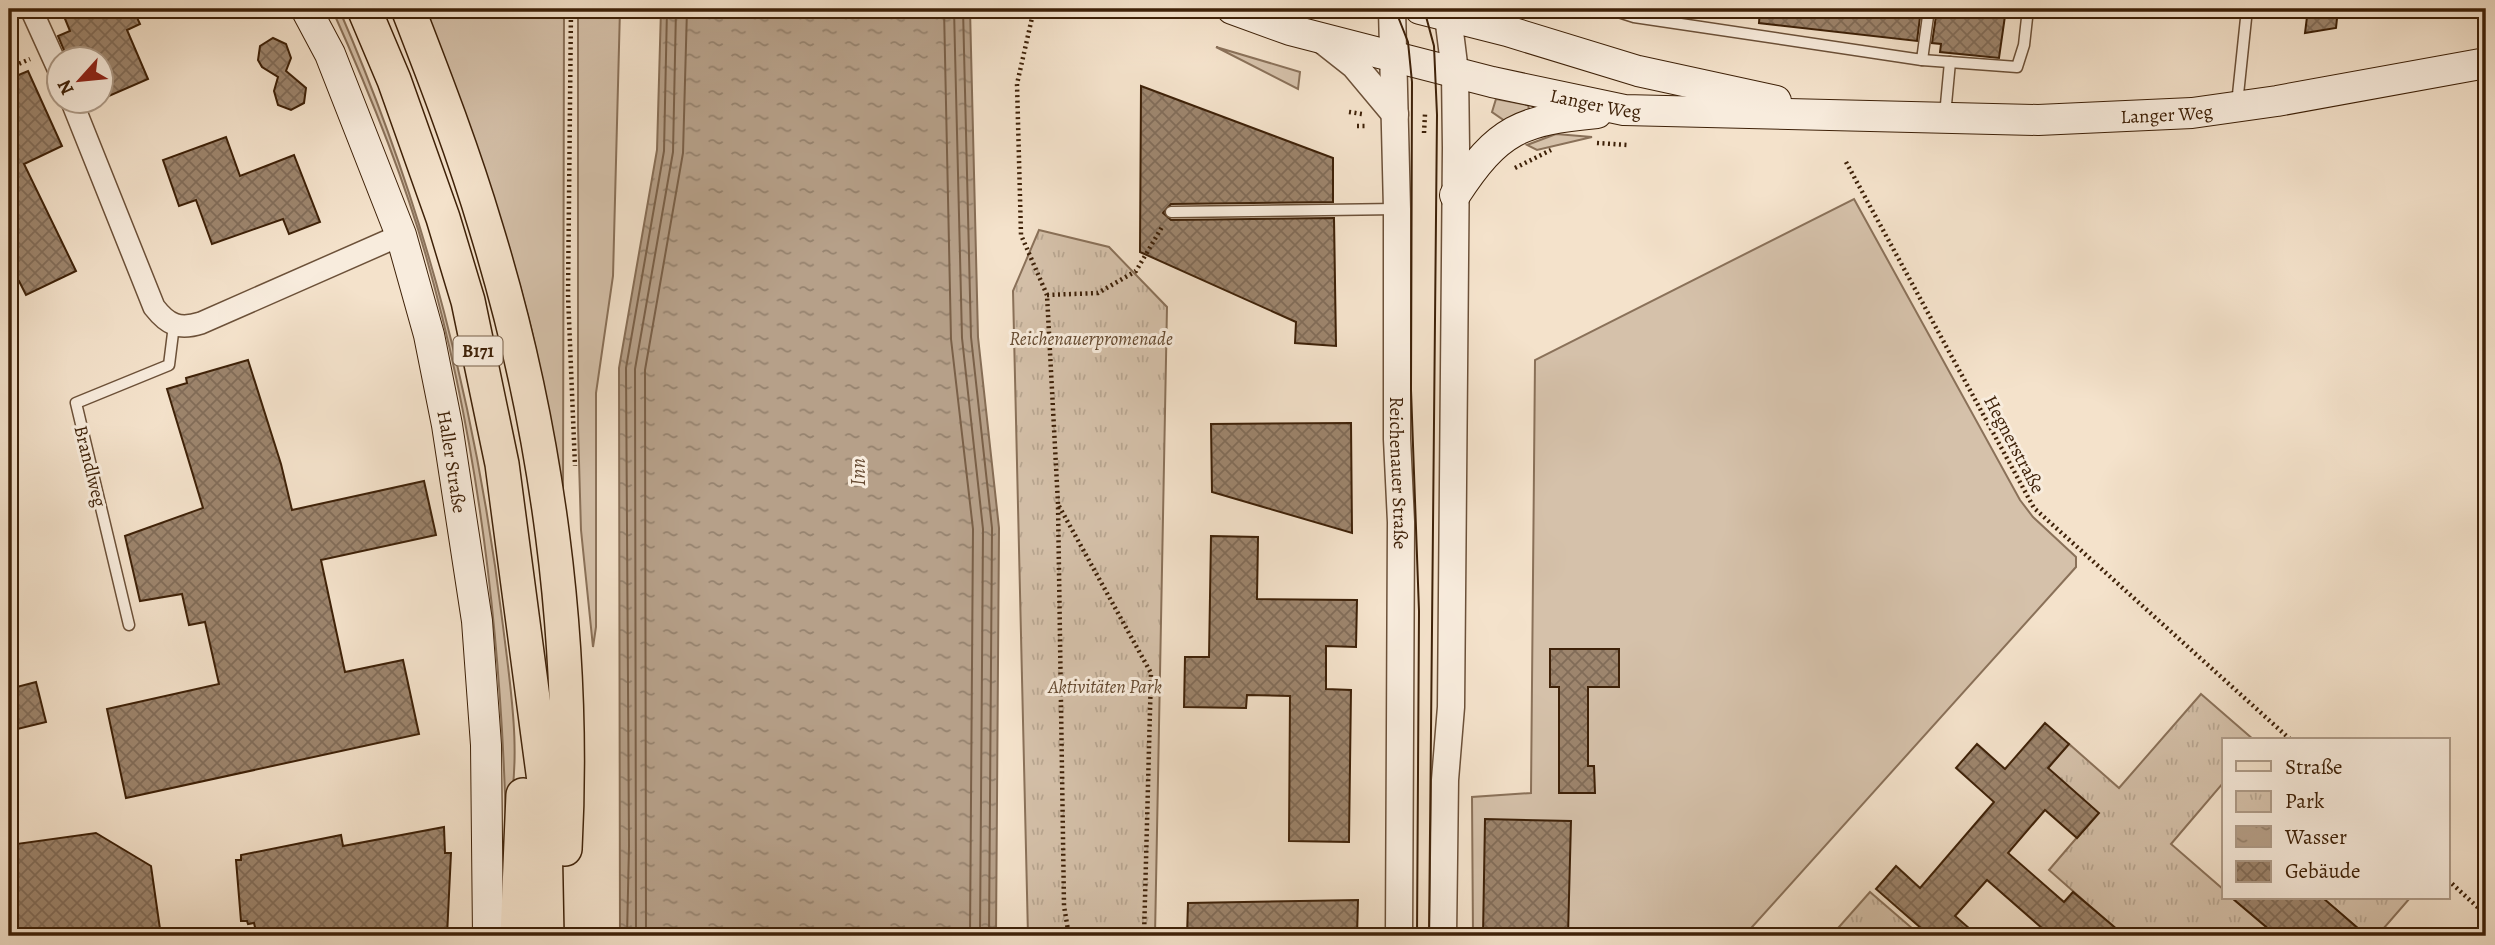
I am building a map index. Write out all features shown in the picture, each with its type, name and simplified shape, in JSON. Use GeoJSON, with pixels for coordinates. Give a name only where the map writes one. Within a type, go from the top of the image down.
{"type":"FeatureCollection","features":[{"type":"Feature","properties":{"kind":"main road","name":"Haller Straße"},"geometry":{"type":"LineString","coordinates":[[306,9],[330,54],[401,235],[429,335],[447,425],[477,621],[485,746],[488,936]]}},
{"type":"Feature","properties":{"kind":"main road","name":"B171"},"geometry":{"type":"LineString","coordinates":[[364,9],[417,140],[468,301],[502,464],[544,781],[547,936]]}},
{"type":"Feature","properties":{"kind":"main road"},"geometry":{"type":"LineString","coordinates":[[408,9],[453,126],[487,230],[514,331],[541,467],[558,576],[564,684],[568,791],[562,936]]}},
{"type":"Feature","properties":{"kind":"main road","name":"Langer Weg"},"geometry":{"type":"LineString","coordinates":[[1232,9],[1319,38],[1624,110],[2038,120],[2192,113],[2429,76],[2486,63]]}},
{"type":"Feature","properties":{"kind":"main road","name":"Langer Weg"},"geometry":{"type":"LineString","coordinates":[[1432,10],[1638,71],[1845,116]]}},
{"type":"Feature","properties":{"kind":"main road"},"geometry":{"type":"LineString","coordinates":[[1455,195],[1483,156],[1505,135],[1531,123],[1560,116],[1624,110]]}},
{"type":"Feature","properties":{"kind":"main road","name":"B171"},"geometry":{"type":"LineString","coordinates":[[517,936],[525,643]]}},
{"type":"Feature","properties":{"kind":"street"},"geometry":{"type":"LineString","coordinates":[[31,9],[48,46]]}},
{"type":"Feature","properties":{"kind":"street","name":"Reichenauer Straße"},"geometry":{"type":"LineString","coordinates":[[1392,9],[1393,56],[1417,114],[1397,209],[1396,439],[1401,607],[1399,936]]}},
{"type":"Feature","properties":{"kind":"street"},"geometry":{"type":"LineString","coordinates":[[1432,10],[1455,72],[1451,707],[1444,780],[1443,936]]}},
{"type":"Feature","properties":{"kind":"street"},"geometry":{"type":"LineString","coordinates":[[1319,38],[1417,114]]}},
{"type":"Feature","properties":{"kind":"street"},"geometry":{"type":"LineString","coordinates":[[78,116],[154,307],[165,321],[174,325],[186,328],[201,323],[401,235]]}},
{"type":"Feature","properties":{"kind":"lane"},"geometry":{"type":"LineString","coordinates":[[1609,9],[1633,17],[1922,60],[2017,67],[2024,45],[2028,9]]}},
{"type":"Feature","properties":{"kind":"lane"},"geometry":{"type":"LineString","coordinates":[[1922,60],[1929,9]]}},
{"type":"Feature","properties":{"kind":"lane"},"geometry":{"type":"LineString","coordinates":[[2236,107],[2247,9]]}},
{"type":"Feature","properties":{"kind":"lane"},"geometry":{"type":"LineString","coordinates":[[1944,118],[1950,62]]}},
{"type":"Feature","properties":{"kind":"lane"},"geometry":{"type":"LineString","coordinates":[[1171,212],[1397,209]]}},
{"type":"Feature","properties":{"kind":"lane","name":"Brandlweg"},"geometry":{"type":"LineString","coordinates":[[129,625],[76,403],[169,365],[174,325]]}},
{"type":"Feature","properties":{"kind":"path"},"geometry":{"type":"LineString","coordinates":[[571,9],[568,295],[575,478]]}},
{"type":"Feature","properties":{"kind":"path"},"geometry":{"type":"LineString","coordinates":[[1034,9],[1017,83],[1021,235],[1047,295],[1058,504],[1064,906],[1069,936]]}},
{"type":"Feature","properties":{"kind":"path"},"geometry":{"type":"LineString","coordinates":[[9,68],[37,55]]}},
{"type":"Feature","properties":{"kind":"path"},"geometry":{"type":"LineString","coordinates":[[1349,112],[1359,114]]}},
{"type":"Feature","properties":{"kind":"path"},"geometry":{"type":"LineString","coordinates":[[1417,114],[1424,129]]}},
{"type":"Feature","properties":{"kind":"path"},"geometry":{"type":"LineString","coordinates":[[1357,126],[1366,126]]}},
{"type":"Feature","properties":{"kind":"path"},"geometry":{"type":"LineString","coordinates":[[1591,143],[1628,145]]}},
{"type":"Feature","properties":{"kind":"path"},"geometry":{"type":"LineString","coordinates":[[1528,161],[1562,148]]}},
{"type":"Feature","properties":{"kind":"path","name":"Hegnerstraße"},"geometry":{"type":"LineString","coordinates":[[1846,162],[2034,508],[2289,738]]}},
{"type":"Feature","properties":{"kind":"path"},"geometry":{"type":"LineString","coordinates":[[1047,295],[1098,293],[1136,271],[1171,212]]}},
{"type":"Feature","properties":{"kind":"path"},"geometry":{"type":"LineString","coordinates":[[1058,504],[1151,673],[1144,936]]}},
{"type":"Feature","properties":{"kind":"path"},"geometry":{"type":"LineString","coordinates":[[2450,882],[2486,915]]}},
{"type":"Feature","properties":{"kind":"green space"},"geometry":{"type":"Polygon","coordinates":[[[332,9],[339,9],[398,159],[444,312],[463,389],[492,546],[512,701],[514,777],[506,826],[499,682],[492,610],[484,538],[460,396],[426,256],[406,193],[371,100],[332,9]]]}},
{"type":"Feature","properties":{"kind":"green space"},"geometry":{"type":"Polygon","coordinates":[[[423,9],[564,9],[563,491],[559,491],[536,348],[509,247],[469,126],[423,9]]]}},
{"type":"Feature","properties":{"kind":"green space"},"geometry":{"type":"Polygon","coordinates":[[[578,9],[620,9],[613,276],[596,393],[596,627],[593,647],[581,530],[578,427],[578,9]]]}},
{"type":"Feature","properties":{"kind":"green space"},"geometry":{"type":"Polygon","coordinates":[[[1216,47],[1300,72],[1298,89],[1216,47]]]}},
{"type":"Feature","properties":{"kind":"green space"},"geometry":{"type":"Polygon","coordinates":[[[1496,99],[1528,105],[1529,109],[1505,121],[1492,112],[1496,99]]]}},
{"type":"Feature","properties":{"kind":"green space"},"geometry":{"type":"Polygon","coordinates":[[[1556,134],[1592,137],[1537,150],[1527,145],[1556,134]]]}},
{"type":"Feature","properties":{"kind":"green space"},"geometry":{"type":"Polygon","coordinates":[[[1854,199],[2020,500],[2033,517],[2076,557],[2076,567],[1744,936],[1473,936],[1472,797],[1531,793],[1535,360],[1854,199]]]}},
{"type":"Feature","properties":{"kind":"green space","name":"Reichenauerpromenade"},"geometry":{"type":"Polygon","coordinates":[[[1039,230],[1109,247],[1167,307],[1155,936],[1028,936],[1013,291],[1039,230]]]}},
{"type":"Feature","properties":{"kind":"green space"},"geometry":{"type":"Polygon","coordinates":[[[2201,694],[2252,738],[2222,738],[2222,784],[2171,844],[2222,888],[2222,900],[2234,900],[2267,928],[2279,933],[2276,936],[2110,936],[2116,929],[2049,870],[2098,813],[2042,775],[2069,744],[2119,788],[2201,694]]]}},
{"type":"Feature","properties":{"kind":"green space"},"geometry":{"type":"Polygon","coordinates":[[[1870,892],[1921,936],[1831,936],[1870,892]]]}},
{"type":"Feature","properties":{"kind":"green space"},"geometry":{"type":"Polygon","coordinates":[[[2324,900],[2408,900],[2377,936],[2367,936],[2334,908],[2321,904],[2324,900]]]}},
{"type":"Feature","properties":{"kind":"water","name":"Inn"},"geometry":{"type":"Polygon","coordinates":[[[661,9],[970,9],[978,337],[999,528],[996,936],[620,936],[619,368],[657,150],[661,9]]]}},
{"type":"Feature","properties":{"kind":"building"},"geometry":{"type":"Polygon","coordinates":[[[61,9],[133,9],[140,24],[127,30],[148,79],[116,93],[116,46],[62,46],[58,36],[70,31],[61,9]]]}},
{"type":"Feature","properties":{"kind":"building"},"geometry":{"type":"Polygon","coordinates":[[[1760,9],[1921,9],[1917,41],[1759,23],[1760,9]]]}},
{"type":"Feature","properties":{"kind":"building"},"geometry":{"type":"Polygon","coordinates":[[[1937,9],[2006,9],[1999,58],[1940,52],[1941,44],[1932,43],[1937,9]]]}},
{"type":"Feature","properties":{"kind":"building"},"geometry":{"type":"Polygon","coordinates":[[[2308,9],[2338,9],[2336,28],[2305,33],[2308,9]]]}},
{"type":"Feature","properties":{"kind":"building"},"geometry":{"type":"Polygon","coordinates":[[[273,38],[286,44],[291,58],[286,71],[306,88],[304,103],[291,110],[278,105],[274,91],[278,77],[262,67],[258,60],[260,46],[273,38]]]}},
{"type":"Feature","properties":{"kind":"building"},"geometry":{"type":"Polygon","coordinates":[[[28,71],[46,116],[48,116],[62,146],[24,164],[76,271],[26,295],[19,281],[16,279],[9,283],[9,79],[28,71]]]}},
{"type":"Feature","properties":{"kind":"building"},"geometry":{"type":"Polygon","coordinates":[[[1141,86],[1333,158],[1333,202],[1171,204],[1163,213],[1171,220],[1334,218],[1336,346],[1295,343],[1296,322],[1140,252],[1141,86]]]}},
{"type":"Feature","properties":{"kind":"building"},"geometry":{"type":"Polygon","coordinates":[[[226,137],[240,176],[294,155],[320,222],[289,234],[283,219],[212,244],[196,200],[179,206],[163,160],[226,137]]]}},
{"type":"Feature","properties":{"kind":"building"},"geometry":{"type":"Polygon","coordinates":[[[248,360],[281,464],[292,510],[424,481],[436,535],[321,560],[345,672],[403,660],[419,734],[126,798],[107,709],[219,684],[205,622],[189,625],[182,594],[140,601],[125,536],[203,508],[167,389],[187,383],[186,378],[248,360]]]}},
{"type":"Feature","properties":{"kind":"building"},"geometry":{"type":"Polygon","coordinates":[[[1351,423],[1352,533],[1212,492],[1211,424],[1351,423]]]}},
{"type":"Feature","properties":{"kind":"building"},"geometry":{"type":"Polygon","coordinates":[[[1211,536],[1258,537],[1257,599],[1357,600],[1356,647],[1326,646],[1326,689],[1351,690],[1349,842],[1289,841],[1290,696],[1247,695],[1246,708],[1184,707],[1185,657],[1209,657],[1211,536]]]}},
{"type":"Feature","properties":{"kind":"building"},"geometry":{"type":"Polygon","coordinates":[[[1550,649],[1619,649],[1619,687],[1588,687],[1588,766],[1594,766],[1595,793],[1559,793],[1559,687],[1550,687],[1550,649]]]}},
{"type":"Feature","properties":{"kind":"building"},"geometry":{"type":"Polygon","coordinates":[[[36,682],[46,722],[9,731],[9,689],[36,682]]]}},
{"type":"Feature","properties":{"kind":"building"},"geometry":{"type":"Polygon","coordinates":[[[2045,723],[2069,744],[2048,768],[2099,813],[2077,838],[2045,810],[2008,853],[2064,902],[2073,892],[2125,936],[2051,936],[1987,880],[1955,916],[1978,936],[1930,936],[1876,889],[1896,866],[1920,888],[1994,802],[1956,768],[1977,744],[2005,769],[2045,723]]]}},
{"type":"Feature","properties":{"kind":"building"},"geometry":{"type":"Polygon","coordinates":[[[1485,819],[1571,821],[1568,936],[1483,936],[1485,819]]]}},
{"type":"Feature","properties":{"kind":"building"},"geometry":{"type":"Polygon","coordinates":[[[444,827],[445,853],[451,853],[447,936],[257,936],[254,923],[241,921],[236,860],[241,860],[241,855],[341,835],[343,846],[444,827]]]}},
{"type":"Feature","properties":{"kind":"building"},"geometry":{"type":"Polygon","coordinates":[[[96,833],[151,866],[161,936],[9,936],[9,845],[96,833]]]}},
{"type":"Feature","properties":{"kind":"building"},"geometry":{"type":"Polygon","coordinates":[[[1358,900],[1357,936],[1187,936],[1188,903],[1358,900]]]}},
{"type":"Feature","properties":{"kind":"building"},"geometry":{"type":"Polygon","coordinates":[[[2234,900],[2325,900],[2367,936],[2277,936],[2234,900]]]}},
{"type":"Feature","properties":{"kind":"tram line"},"geometry":{"type":"LineString","coordinates":[[1395,9],[1408,42],[1412,82],[1411,390],[1419,611],[1417,936]]}},
{"type":"Feature","properties":{"kind":"tram line"},"geometry":{"type":"LineString","coordinates":[[1424,9],[1434,46],[1437,115],[1429,936]]}},
{"type":"Feature","properties":{"kind":"park label","name":"Aktivitäten Park"},"geometry":{"type":"Point","coordinates":[1105,686]}}]}
